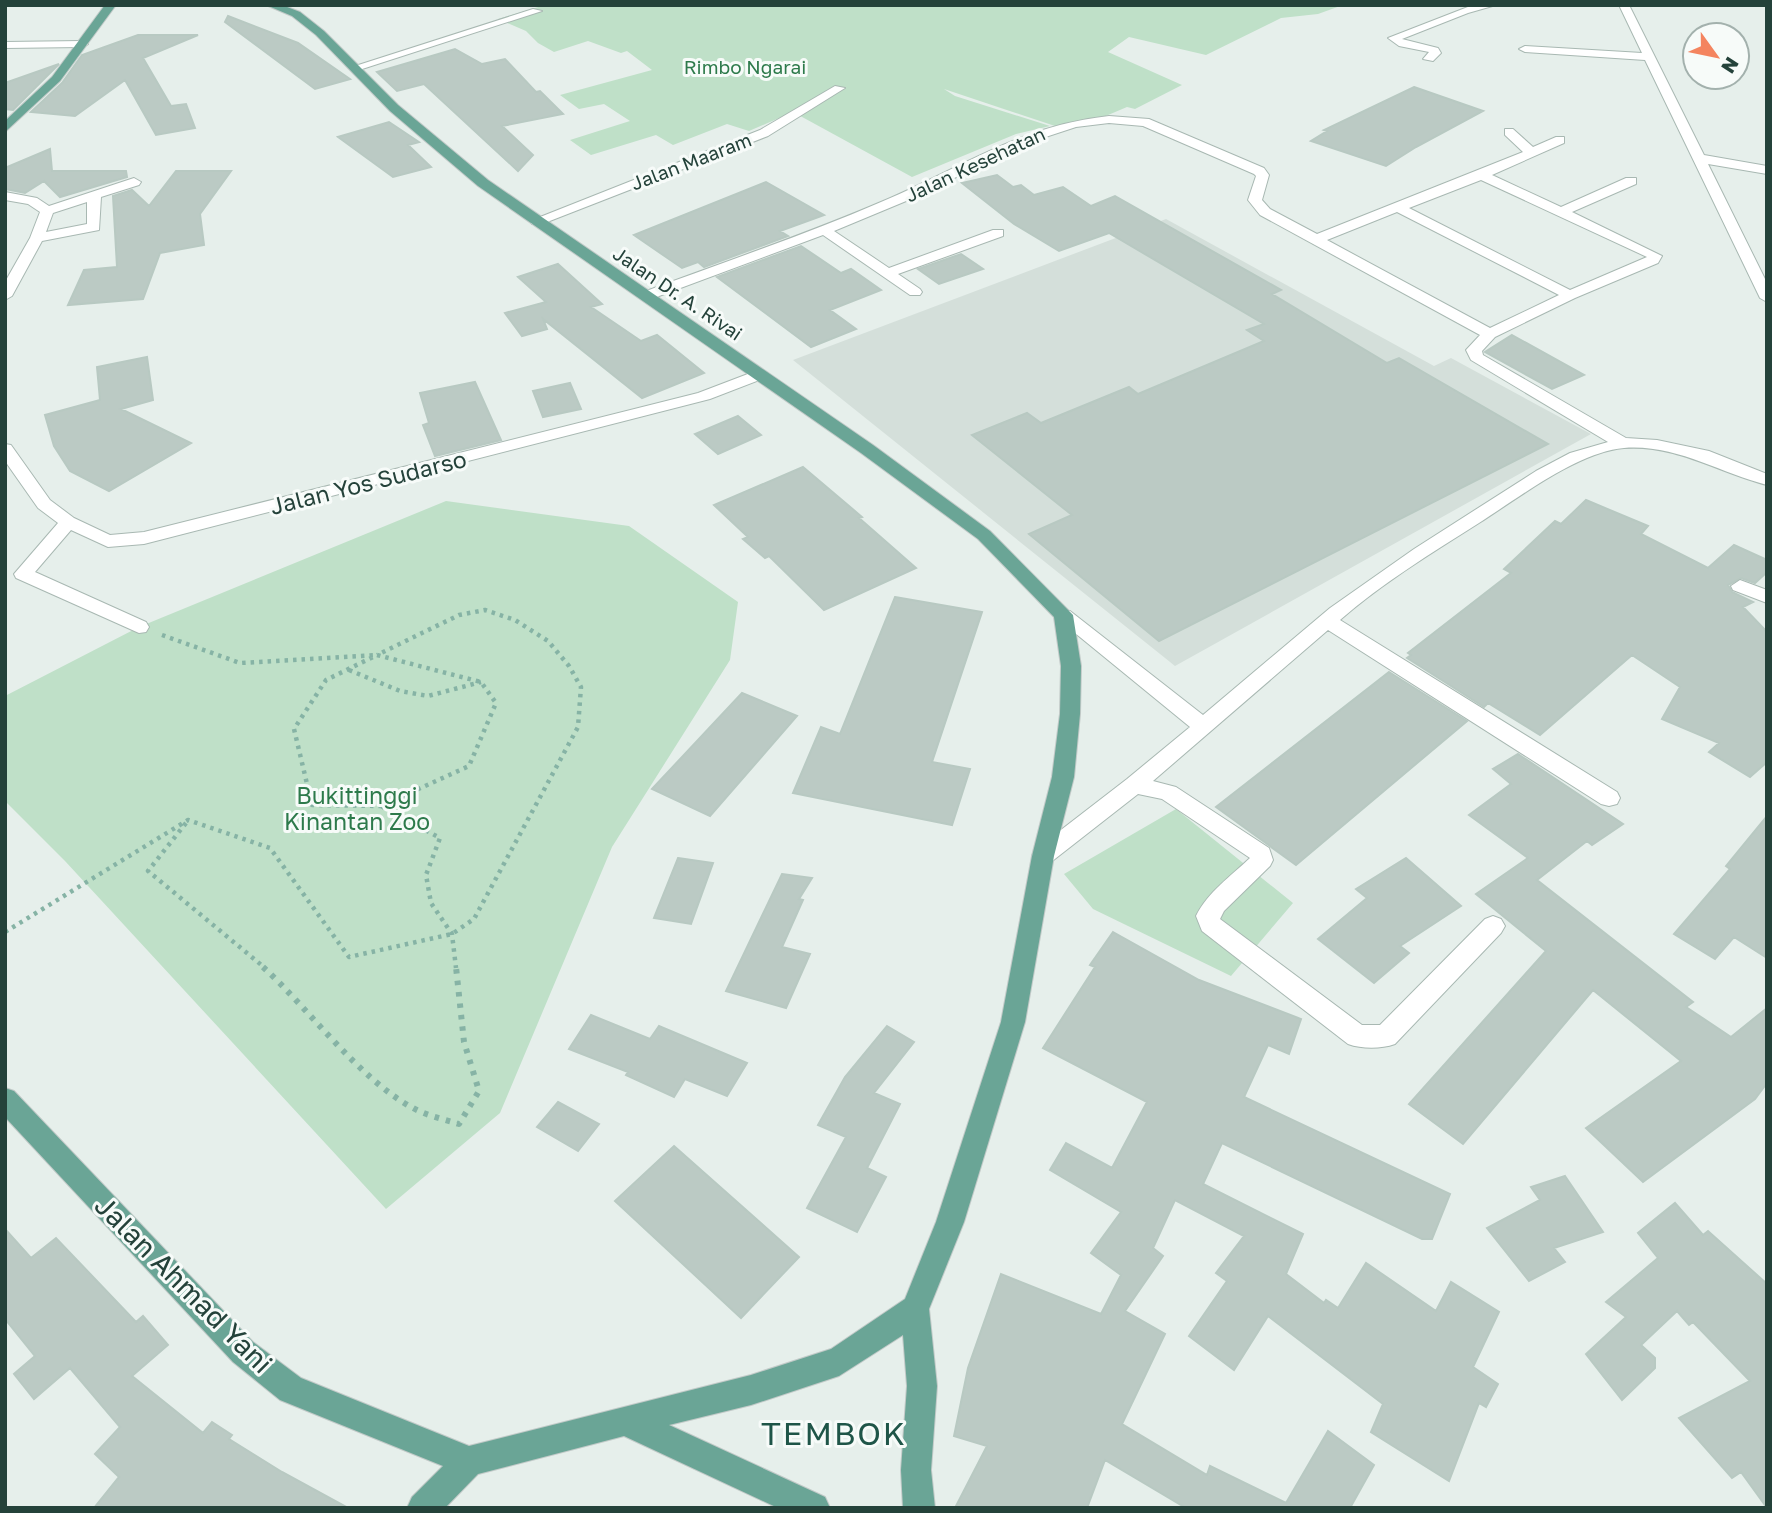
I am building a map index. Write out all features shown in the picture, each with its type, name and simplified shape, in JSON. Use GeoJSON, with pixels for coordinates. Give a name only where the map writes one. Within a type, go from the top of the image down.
{"type":"FeatureCollection","features":[{"type":"Feature","properties":{"kind":"main road"},"geometry":{"type":"LineString","coordinates":[[5,128],[56,79],[111,5]]}},
{"type":"Feature","properties":{"kind":"main road","name":"Jalan Dr. A. Rivai"},"geometry":{"type":"LineString","coordinates":[[271,5],[296,14],[320,33],[394,108],[483,183],[761,374],[984,536],[1063,615]]}},
{"type":"Feature","properties":{"kind":"main road"},"geometry":{"type":"LineString","coordinates":[[919,1508],[916,1470],[922,1387],[915,1309],[950,1222],[1013,1022],[1043,856],[1063,777],[1070,714],[1070,666],[1063,615]]}},
{"type":"Feature","properties":{"kind":"main road","name":"Jalan Ahmad Yani"},"geometry":{"type":"LineString","coordinates":[[5,1099],[243,1352],[291,1389],[469,1461]]}},
{"type":"Feature","properties":{"kind":"main road"},"geometry":{"type":"LineString","coordinates":[[423,1508],[469,1461],[751,1390],[839,1361],[915,1309]]}},
{"type":"Feature","properties":{"kind":"main road"},"geometry":{"type":"LineString","coordinates":[[625,1421],[814,1508]]}},
{"type":"Feature","properties":{"kind":"street"},"geometry":{"type":"LineString","coordinates":[[1429,59],[1435,53],[1434,50],[1403,44],[1394,38],[1466,7],[1491,5]]}},
{"type":"Feature","properties":{"kind":"street"},"geometry":{"type":"LineString","coordinates":[[1624,5],[1767,298]]}},
{"type":"Feature","properties":{"kind":"street"},"geometry":{"type":"LineString","coordinates":[[355,68],[537,11]]}},
{"type":"Feature","properties":{"kind":"street"},"geometry":{"type":"LineString","coordinates":[[5,45],[82,44]]}},
{"type":"Feature","properties":{"kind":"street"},"geometry":{"type":"LineString","coordinates":[[1525,49],[1651,57]]}},
{"type":"Feature","properties":{"kind":"street","name":"Jalan Maaram"},"geometry":{"type":"LineString","coordinates":[[537,221],[764,134],[839,88]]}},
{"type":"Feature","properties":{"kind":"street","name":"Jalan Kesehatan"},"geometry":{"type":"LineString","coordinates":[[646,296],[919,192],[1038,131],[1075,124],[1129,120],[1145,122],[1259,171],[1263,175],[1255,200],[1257,205],[1490,334]]}},
{"type":"Feature","properties":{"kind":"street"},"geometry":{"type":"LineString","coordinates":[[1509,132],[1532,153]]}},
{"type":"Feature","properties":{"kind":"street"},"geometry":{"type":"LineString","coordinates":[[1317,239],[1481,175],[1560,140]]}},
{"type":"Feature","properties":{"kind":"street"},"geometry":{"type":"LineString","coordinates":[[1698,158],[1767,170]]}},
{"type":"Feature","properties":{"kind":"street"},"geometry":{"type":"LineString","coordinates":[[1481,175],[1655,256],[1653,260],[1570,295],[1490,334],[1474,350],[1476,357],[1622,443]]}},
{"type":"Feature","properties":{"kind":"street"},"geometry":{"type":"LineString","coordinates":[[1560,212],[1631,181]]}},
{"type":"Feature","properties":{"kind":"street"},"geometry":{"type":"LineString","coordinates":[[47,211],[134,183]]}},
{"type":"Feature","properties":{"kind":"street"},"geometry":{"type":"LineString","coordinates":[[5,196],[32,201],[47,211]]}},
{"type":"Feature","properties":{"kind":"street"},"geometry":{"type":"LineString","coordinates":[[37,237],[94,228],[94,197]]}},
{"type":"Feature","properties":{"kind":"street"},"geometry":{"type":"LineString","coordinates":[[1399,208],[1570,295]]}},
{"type":"Feature","properties":{"kind":"street"},"geometry":{"type":"LineString","coordinates":[[5,296],[37,237],[47,211]]}},
{"type":"Feature","properties":{"kind":"street"},"geometry":{"type":"LineString","coordinates":[[823,229],[915,292]]}},
{"type":"Feature","properties":{"kind":"street"},"geometry":{"type":"LineString","coordinates":[[887,273],[998,233]]}},
{"type":"Feature","properties":{"kind":"street","name":"Jalan Yos Sudarso"},"geometry":{"type":"LineString","coordinates":[[5,449],[44,504],[68,522],[108,541],[144,538],[704,396],[761,374]]}},
{"type":"Feature","properties":{"kind":"street"},"geometry":{"type":"LineString","coordinates":[[1043,856],[1135,785],[1327,621],[1420,552],[1542,475],[1576,457],[1622,443],[1657,445],[1703,455],[1767,480]]}},
{"type":"Feature","properties":{"kind":"street"},"geometry":{"type":"LineString","coordinates":[[68,522],[23,574],[139,627]]}},
{"type":"Feature","properties":{"kind":"street"},"geometry":{"type":"LineString","coordinates":[[1740,586],[1767,597]]}},
{"type":"Feature","properties":{"kind":"street"},"geometry":{"type":"LineString","coordinates":[[1063,615],[1203,726]]}},
{"type":"Feature","properties":{"kind":"street"},"geometry":{"type":"LineString","coordinates":[[1327,621],[1609,799]]}},
{"type":"Feature","properties":{"kind":"street"},"geometry":{"type":"LineString","coordinates":[[1135,785],[1168,793],[1261,854],[1262,860],[1216,904],[1208,916],[1210,924],[1357,1036],[1386,1036],[1493,926]]}},
{"type":"Feature","properties":{"kind":"path"},"geometry":{"type":"LineString","coordinates":[[139,627],[240,663],[380,655],[481,682],[496,703],[469,766],[382,806],[312,805],[294,729],[326,680],[380,655],[459,615],[485,610],[515,620],[548,641],[569,666],[581,687],[578,727],[474,919],[452,934],[349,957],[270,848],[188,820]]}},
{"type":"Feature","properties":{"kind":"path"},"geometry":{"type":"LineString","coordinates":[[348,670],[400,691],[428,696],[481,682]]}},
{"type":"Feature","properties":{"kind":"path"},"geometry":{"type":"LineString","coordinates":[[188,820],[148,872],[234,940],[294,995],[336,1044],[372,1078],[411,1107],[459,1124],[479,1091],[464,1042],[452,934],[431,903],[426,875],[440,838],[382,806]]}},
{"type":"Feature","properties":{"kind":"path"},"geometry":{"type":"LineString","coordinates":[[5,932],[188,820]]}},
{"type":"Feature","properties":{"kind":"shaded area"},"geometry":{"type":"Polygon","coordinates":[[[1166,219],[1434,366],[1451,358],[1591,434],[1175,666],[793,360],[1166,219]]]}},
{"type":"Feature","properties":{"kind":"green space","name":"Rimbo Ngarai"},"geometry":{"type":"Polygon","coordinates":[[[545,5],[1343,5],[1318,14],[1281,18],[1206,55],[1129,37],[1108,52],[1182,85],[1135,109],[1127,107],[1101,118],[1055,126],[944,89],[955,96],[1050,126],[1016,134],[912,177],[793,112],[749,131],[727,124],[673,145],[656,135],[591,155],[570,140],[630,121],[604,104],[579,109],[560,95],[652,70],[627,51],[621,53],[588,41],[554,52],[538,43],[526,31],[498,19],[545,5]]]}},
{"type":"Feature","properties":{"kind":"green space","name":"Bukittinggi Kinantan Zoo"},"geometry":{"type":"Polygon","coordinates":[[[446,501],[629,526],[738,602],[730,660],[612,847],[500,1113],[386,1209],[65,861],[5,801],[5,696],[139,627],[446,501]]]}},
{"type":"Feature","properties":{"kind":"green space"},"geometry":{"type":"Polygon","coordinates":[[[1176,809],[1293,903],[1231,976],[1093,909],[1064,874],[1176,809]]]}},
{"type":"Feature","properties":{"kind":"building"},"geometry":{"type":"Polygon","coordinates":[[[228,16],[298,43],[350,79],[315,89],[225,22],[228,16]]]}},
{"type":"Feature","properties":{"kind":"building"},"geometry":{"type":"Polygon","coordinates":[[[138,35],[198,35],[143,58],[171,106],[186,104],[195,128],[156,135],[125,80],[75,116],[31,112],[62,83],[82,55],[138,35]]]}},
{"type":"Feature","properties":{"kind":"building"},"geometry":{"type":"Polygon","coordinates":[[[455,49],[482,64],[505,59],[536,92],[540,91],[563,114],[502,126],[533,155],[518,171],[424,84],[397,91],[377,72],[455,49]]]}},
{"type":"Feature","properties":{"kind":"building"},"geometry":{"type":"Polygon","coordinates":[[[59,64],[13,110],[5,109],[5,83],[59,64]]]}},
{"type":"Feature","properties":{"kind":"building"},"geometry":{"type":"Polygon","coordinates":[[[1414,87],[1483,111],[1386,166],[1311,141],[1327,131],[1324,130],[1414,87]]]}},
{"type":"Feature","properties":{"kind":"building"},"geometry":{"type":"Polygon","coordinates":[[[389,122],[419,142],[408,145],[431,167],[393,177],[338,137],[389,122]]]}},
{"type":"Feature","properties":{"kind":"building"},"geometry":{"type":"Polygon","coordinates":[[[50,149],[52,171],[126,171],[127,177],[60,197],[44,181],[25,193],[5,189],[5,168],[50,149]]]}},
{"type":"Feature","properties":{"kind":"building"},"geometry":{"type":"Polygon","coordinates":[[[176,171],[231,171],[200,214],[204,245],[160,253],[143,299],[68,305],[84,270],[117,267],[113,196],[132,190],[149,206],[176,171]]]}},
{"type":"Feature","properties":{"kind":"building"},"geometry":{"type":"Polygon","coordinates":[[[997,175],[1013,187],[1021,185],[1034,195],[1063,187],[1091,206],[1115,196],[1281,290],[1272,294],[1387,363],[1399,358],[1548,444],[1159,641],[1029,534],[1072,515],[972,435],[1027,413],[1041,423],[1129,387],[1138,394],[1264,341],[1247,330],[1264,324],[1109,233],[1059,251],[1014,224],[962,183],[997,175]]]}},
{"type":"Feature","properties":{"kind":"building"},"geometry":{"type":"Polygon","coordinates":[[[766,182],[824,215],[780,231],[788,236],[704,267],[698,262],[682,268],[634,235],[766,182]]]}},
{"type":"Feature","properties":{"kind":"building"},"geometry":{"type":"Polygon","coordinates":[[[801,246],[841,273],[851,269],[881,290],[830,310],[856,329],[811,347],[717,277],[801,246]]]}},
{"type":"Feature","properties":{"kind":"building"},"geometry":{"type":"Polygon","coordinates":[[[961,254],[983,269],[939,284],[918,269],[961,254]]]}},
{"type":"Feature","properties":{"kind":"building"},"geometry":{"type":"Polygon","coordinates":[[[558,264],[602,304],[591,307],[641,341],[657,335],[704,373],[642,398],[543,319],[547,329],[522,336],[505,313],[546,302],[518,277],[558,264]]]}},
{"type":"Feature","properties":{"kind":"building"},"geometry":{"type":"Polygon","coordinates":[[[1512,335],[1584,375],[1552,389],[1485,352],[1512,335]]]}},
{"type":"Feature","properties":{"kind":"building"},"geometry":{"type":"Polygon","coordinates":[[[147,357],[153,400],[121,409],[191,443],[109,491],[70,471],[54,446],[45,415],[100,400],[97,367],[147,357]]]}},
{"type":"Feature","properties":{"kind":"building"},"geometry":{"type":"Polygon","coordinates":[[[475,382],[501,440],[435,456],[423,425],[429,423],[420,393],[475,382]]]}},
{"type":"Feature","properties":{"kind":"building"},"geometry":{"type":"Polygon","coordinates":[[[570,383],[581,409],[543,417],[533,391],[570,383]]]}},
{"type":"Feature","properties":{"kind":"building"},"geometry":{"type":"Polygon","coordinates":[[[738,416],[761,435],[718,454],[695,434],[738,416]]]}},
{"type":"Feature","properties":{"kind":"building"},"geometry":{"type":"Polygon","coordinates":[[[803,467],[916,568],[824,610],[769,556],[765,558],[743,539],[748,537],[714,505],[803,467]]]}},
{"type":"Feature","properties":{"kind":"building"},"geometry":{"type":"Polygon","coordinates":[[[1586,500],[1648,526],[1641,534],[1708,568],[1734,545],[1767,560],[1767,572],[1755,583],[1741,578],[1728,585],[1732,592],[1753,602],[1743,607],[1767,632],[1767,762],[1750,777],[1709,752],[1719,743],[1662,719],[1680,687],[1632,655],[1540,735],[1488,703],[1484,707],[1407,658],[1411,655],[1408,653],[1511,573],[1504,569],[1555,521],[1561,524],[1586,500]]]}},
{"type":"Feature","properties":{"kind":"building"},"geometry":{"type":"Polygon","coordinates":[[[895,597],[982,612],[932,762],[970,769],[952,825],[793,793],[821,727],[840,734],[895,597]]]}},
{"type":"Feature","properties":{"kind":"building"},"geometry":{"type":"Polygon","coordinates":[[[1389,672],[1467,721],[1296,865],[1216,807],[1389,672]]]}},
{"type":"Feature","properties":{"kind":"building"},"geometry":{"type":"Polygon","coordinates":[[[742,693],[797,716],[710,816],[652,789],[742,693]]]}},
{"type":"Feature","properties":{"kind":"building"},"geometry":{"type":"Polygon","coordinates":[[[1518,754],[1623,824],[1592,845],[1587,841],[1537,880],[1693,1002],[1686,1007],[1731,1037],[1767,1008],[1767,1083],[1755,1099],[1643,1182],[1586,1128],[1681,1061],[1593,990],[1463,1144],[1409,1104],[1546,951],[1476,894],[1528,858],[1469,815],[1511,784],[1493,769],[1518,754]]]}},
{"type":"Feature","properties":{"kind":"building"},"geometry":{"type":"Polygon","coordinates":[[[1767,816],[1767,958],[1734,937],[1715,959],[1674,934],[1730,869],[1726,866],[1767,816]]]}},
{"type":"Feature","properties":{"kind":"building"},"geometry":{"type":"Polygon","coordinates":[[[678,858],[713,863],[691,924],[654,918],[678,858]]]}},
{"type":"Feature","properties":{"kind":"building"},"geometry":{"type":"Polygon","coordinates":[[[1406,858],[1461,906],[1400,946],[1409,953],[1374,983],[1318,939],[1367,898],[1356,889],[1406,858]]]}},
{"type":"Feature","properties":{"kind":"building"},"geometry":{"type":"Polygon","coordinates":[[[782,874],[812,878],[799,899],[803,900],[782,947],[810,954],[786,1008],[726,991],[782,874]]]}},
{"type":"Feature","properties":{"kind":"building"},"geometry":{"type":"Polygon","coordinates":[[[1113,932],[1199,980],[1301,1019],[1289,1054],[1268,1045],[1244,1097],[1450,1194],[1432,1239],[1422,1239],[1222,1143],[1203,1184],[1303,1234],[1286,1274],[1324,1303],[1326,1300],[1338,1308],[1366,1263],[1436,1311],[1451,1282],[1499,1312],[1473,1367],[1498,1384],[1486,1407],[1479,1403],[1449,1481],[1371,1432],[1383,1404],[1268,1316],[1234,1370],[1189,1336],[1227,1281],[1216,1273],[1244,1236],[1175,1200],[1153,1248],[1163,1256],[1125,1311],[1165,1334],[1122,1424],[1207,1475],[1210,1466],[1286,1503],[1328,1431],[1374,1465],[1350,1508],[1186,1508],[1105,1460],[1087,1508],[955,1508],[987,1446],[954,1436],[968,1368],[1001,1274],[1101,1314],[1121,1275],[1091,1253],[1121,1212],[1050,1170],[1066,1143],[1112,1168],[1147,1102],[1043,1048],[1095,967],[1090,965],[1113,932]]]}},
{"type":"Feature","properties":{"kind":"building"},"geometry":{"type":"Polygon","coordinates":[[[591,1015],[650,1039],[659,1026],[747,1063],[727,1096],[685,1079],[674,1097],[626,1075],[628,1072],[569,1049],[591,1015]]]}},
{"type":"Feature","properties":{"kind":"building"},"geometry":{"type":"Polygon","coordinates":[[[887,1026],[914,1042],[874,1093],[900,1104],[867,1168],[886,1177],[857,1232],[807,1208],[846,1137],[818,1125],[845,1077],[887,1026]]]}},
{"type":"Feature","properties":{"kind":"building"},"geometry":{"type":"Polygon","coordinates":[[[558,1102],[599,1124],[578,1151],[537,1127],[558,1102]]]}},
{"type":"Feature","properties":{"kind":"building"},"geometry":{"type":"Polygon","coordinates":[[[674,1146],[799,1257],[741,1318],[615,1201],[674,1146]]]}},
{"type":"Feature","properties":{"kind":"building"},"geometry":{"type":"Polygon","coordinates":[[[1565,1176],[1603,1232],[1554,1248],[1565,1262],[1529,1281],[1487,1228],[1540,1200],[1531,1187],[1565,1176]]]}},
{"type":"Feature","properties":{"kind":"building"},"geometry":{"type":"Polygon","coordinates":[[[1675,1203],[1703,1235],[1708,1231],[1767,1284],[1767,1508],[1741,1472],[1732,1478],[1679,1418],[1750,1381],[1693,1322],[1689,1325],[1677,1311],[1641,1345],[1655,1358],[1655,1368],[1622,1400],[1586,1354],[1626,1317],[1606,1302],[1658,1258],[1638,1233],[1675,1203]]]}},
{"type":"Feature","properties":{"kind":"building"},"geometry":{"type":"Polygon","coordinates":[[[5,1229],[31,1258],[56,1238],[136,1322],[143,1316],[168,1345],[132,1376],[203,1433],[212,1422],[232,1435],[229,1439],[348,1508],[94,1508],[119,1477],[95,1454],[120,1427],[70,1368],[34,1399],[14,1374],[35,1356],[5,1319],[5,1229]]]}},
{"type":"Feature","properties":{"kind":"district","name":"TEMBOK"},"geometry":{"type":"Point","coordinates":[834,1433]}}]}
